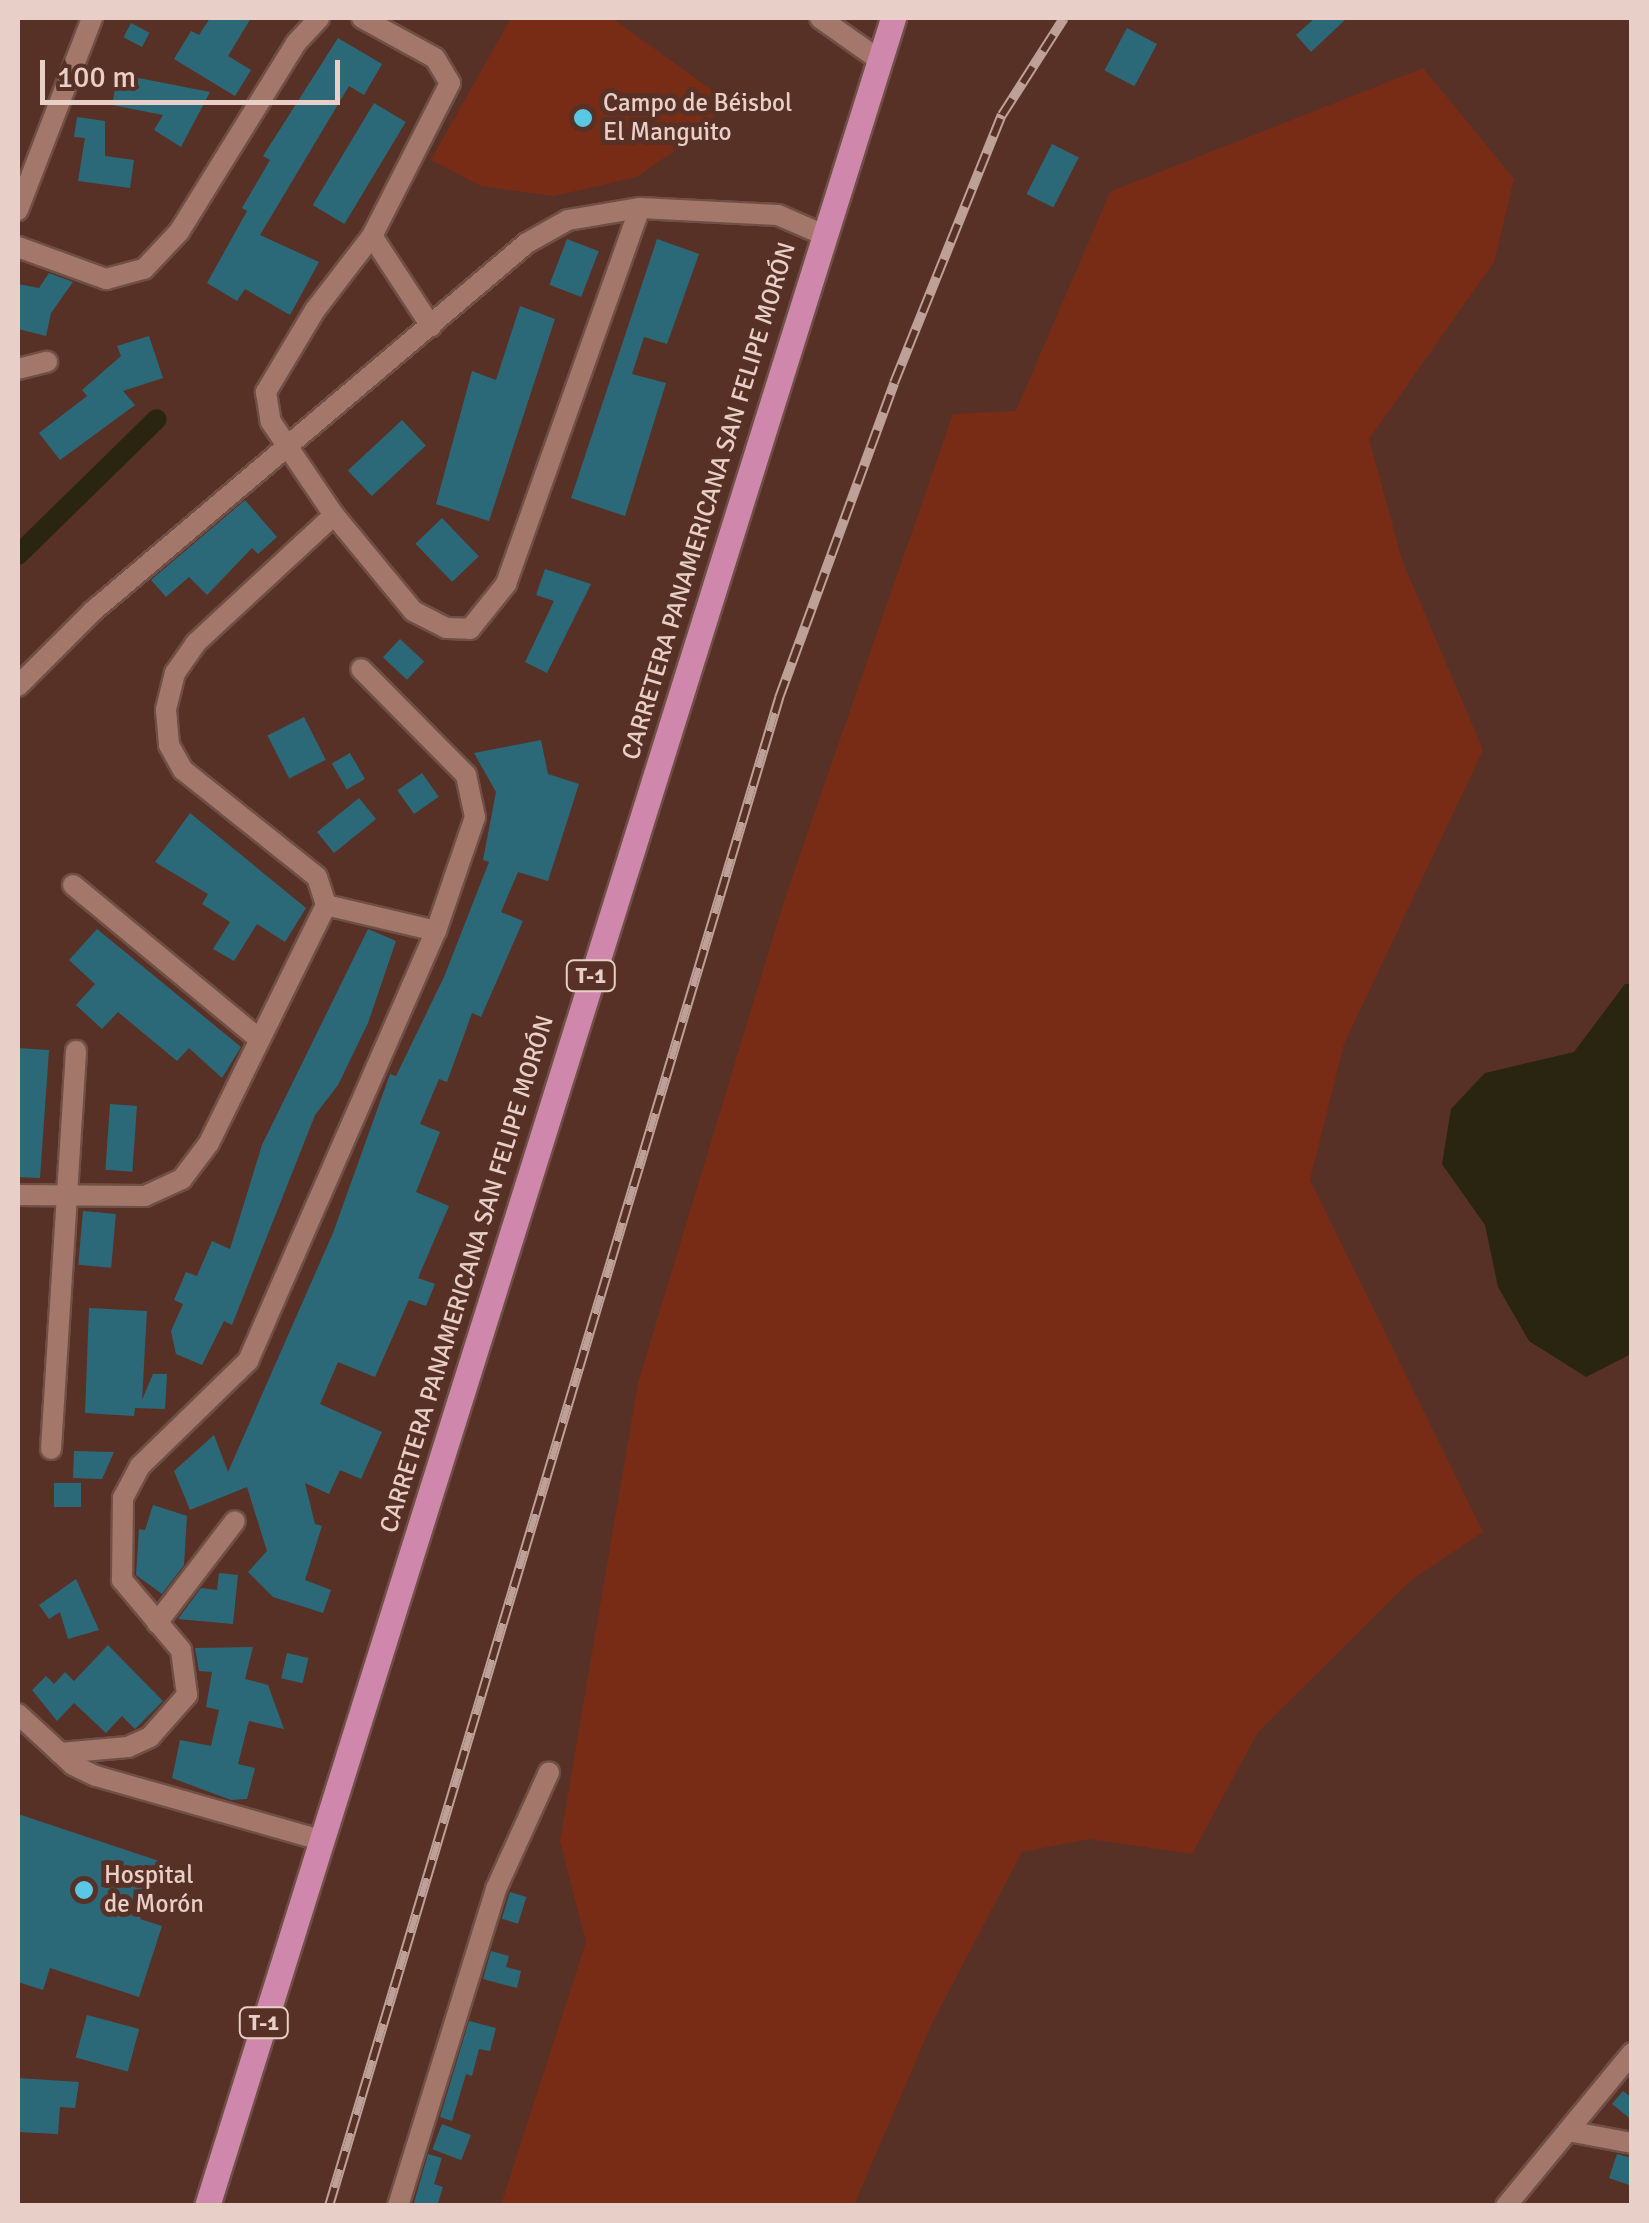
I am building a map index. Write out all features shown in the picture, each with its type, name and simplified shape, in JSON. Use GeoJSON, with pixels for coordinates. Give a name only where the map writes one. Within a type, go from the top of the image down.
{"type":"FeatureCollection","features":[{"type":"Feature","properties":{"kind":"main road","name":"CARRETERA PANAMERICANA SAN FELIPE MORÓN"},"geometry":{"type":"LineString","coordinates":[[207,2206],[893,18]]}},
{"type":"Feature","properties":{"kind":"street"},"geometry":{"type":"LineString","coordinates":[[18,210],[92,18]]}},
{"type":"Feature","properties":{"kind":"street"},"geometry":{"type":"LineString","coordinates":[[18,247],[106,279],[144,268],[179,232],[296,43],[319,18]]}},
{"type":"Feature","properties":{"kind":"street"},"geometry":{"type":"LineString","coordinates":[[362,18],[435,58],[450,83],[372,236],[315,310],[266,392],[271,422],[334,515],[413,610],[446,628],[470,629],[506,584],[640,208]]}},
{"type":"Feature","properties":{"kind":"street"},"geometry":{"type":"LineString","coordinates":[[820,18],[881,62]]}},
{"type":"Feature","properties":{"kind":"street"},"geometry":{"type":"LineString","coordinates":[[18,686],[93,611],[286,446],[527,243],[568,220],[640,208],[778,216],[824,235]]}},
{"type":"Feature","properties":{"kind":"street"},"geometry":{"type":"LineString","coordinates":[[372,236],[431,326]]}},
{"type":"Feature","properties":{"kind":"street"},"geometry":{"type":"LineString","coordinates":[[18,369],[47,362]]}},
{"type":"Feature","properties":{"kind":"street"},"geometry":{"type":"LineString","coordinates":[[18,1195],[64,1199],[145,1196],[182,1179],[209,1143],[326,906],[317,877],[183,770],[169,745],[166,710],[175,673],[211,622],[334,515]]}},
{"type":"Feature","properties":{"kind":"street"},"geometry":{"type":"LineString","coordinates":[[60,1754],[128,1747],[150,1737],[180,1708],[190,1678],[186,1664],[122,1580],[124,1498],[140,1466],[248,1361],[436,931],[475,817],[466,776],[361,669]]}},
{"type":"Feature","properties":{"kind":"street"},"geometry":{"type":"LineString","coordinates":[[73,885],[259,1038]]}},
{"type":"Feature","properties":{"kind":"street"},"geometry":{"type":"LineString","coordinates":[[326,906],[436,931]]}},
{"type":"Feature","properties":{"kind":"street"},"geometry":{"type":"LineString","coordinates":[[51,1449],[76,1051]]}},
{"type":"Feature","properties":{"kind":"street"},"geometry":{"type":"LineString","coordinates":[[157,1624],[236,1521]]}},
{"type":"Feature","properties":{"kind":"street"},"geometry":{"type":"LineString","coordinates":[[18,1714],[60,1754],[96,1776],[320,1840]]}},
{"type":"Feature","properties":{"kind":"street"},"geometry":{"type":"LineString","coordinates":[[398,2206],[496,1890],[549,1772]]}},
{"type":"Feature","properties":{"kind":"street"},"geometry":{"type":"LineString","coordinates":[[1506,2206],[1632,2054]]}},
{"type":"Feature","properties":{"kind":"street"},"geometry":{"type":"LineString","coordinates":[[1568,2131],[1632,2143]]}},
{"type":"Feature","properties":{"kind":"shaded area","name":"Campo de Béisbol El Manguito"},"geometry":{"type":"Polygon","coordinates":[[[511,18],[612,18],[727,101],[697,135],[637,177],[554,196],[481,186],[431,160],[511,18]]]}},
{"type":"Feature","properties":{"kind":"shaded area"},"geometry":{"type":"Polygon","coordinates":[[[1423,68],[1514,179],[1494,262],[1369,439],[1402,560],[1483,750],[1344,1044],[1310,1180],[1483,1532],[1410,1581],[1258,1732],[1192,1854],[1089,1839],[1022,1852],[933,2021],[854,2205],[501,2205],[586,1942],[560,1841],[638,1383],[785,898],[953,414],[1016,411],[1110,192],[1423,68]]]}},
{"type":"Feature","properties":{"kind":"shaded area"},"geometry":{"type":"Polygon","coordinates":[[[1625,984],[1632,984],[1631,1354],[1586,1377],[1529,1341],[1498,1287],[1485,1225],[1442,1164],[1451,1109],[1485,1073],[1574,1052],[1625,984]]]}},
{"type":"Feature","properties":{"kind":"building"},"geometry":{"type":"Polygon","coordinates":[[[210,18],[251,18],[228,56],[251,70],[235,96],[174,59],[191,31],[199,35],[210,18]]]}},
{"type":"Feature","properties":{"kind":"building"},"geometry":{"type":"Polygon","coordinates":[[[1315,18],[1347,18],[1311,52],[1296,35],[1315,18]]]}},
{"type":"Feature","properties":{"kind":"building"},"geometry":{"type":"Polygon","coordinates":[[[131,23],[150,33],[142,47],[123,37],[131,23]]]}},
{"type":"Feature","properties":{"kind":"building"},"geometry":{"type":"Polygon","coordinates":[[[1127,28],[1157,44],[1134,86],[1104,70],[1127,28]]]}},
{"type":"Feature","properties":{"kind":"building"},"geometry":{"type":"Polygon","coordinates":[[[338,38],[382,64],[364,95],[349,86],[260,235],[319,262],[290,315],[245,289],[237,301],[207,283],[247,211],[242,208],[270,160],[263,156],[338,38]]]}},
{"type":"Feature","properties":{"kind":"building"},"geometry":{"type":"Polygon","coordinates":[[[118,74],[210,92],[181,147],[154,130],[163,115],[112,105],[118,74]]]}},
{"type":"Feature","properties":{"kind":"building"},"geometry":{"type":"Polygon","coordinates":[[[374,103],[406,122],[344,224],[313,205],[374,103]]]}},
{"type":"Feature","properties":{"kind":"building"},"geometry":{"type":"Polygon","coordinates":[[[77,117],[105,121],[105,156],[134,160],[130,188],[78,181],[85,138],[74,137],[77,117]]]}},
{"type":"Feature","properties":{"kind":"building"},"geometry":{"type":"Polygon","coordinates":[[[1052,144],[1079,158],[1053,208],[1027,194],[1052,144]]]}},
{"type":"Feature","properties":{"kind":"building"},"geometry":{"type":"Polygon","coordinates":[[[567,239],[599,251],[581,297],[549,285],[567,239]]]}},
{"type":"Feature","properties":{"kind":"building"},"geometry":{"type":"Polygon","coordinates":[[[657,239],[699,254],[667,344],[644,337],[632,374],[666,383],[625,516],[571,498],[657,239]]]}},
{"type":"Feature","properties":{"kind":"building"},"geometry":{"type":"Polygon","coordinates":[[[49,273],[73,282],[51,313],[46,336],[18,329],[18,284],[39,288],[49,273]]]}},
{"type":"Feature","properties":{"kind":"building"},"geometry":{"type":"Polygon","coordinates":[[[520,306],[555,319],[489,521],[436,504],[472,371],[496,380],[520,306]]]}},
{"type":"Feature","properties":{"kind":"building"},"geometry":{"type":"Polygon","coordinates":[[[149,336],[163,378],[123,391],[135,405],[60,460],[39,433],[87,396],[82,390],[121,356],[117,346],[149,336]]]}},
{"type":"Feature","properties":{"kind":"building"},"geometry":{"type":"Polygon","coordinates":[[[402,420],[426,446],[372,496],[348,470],[402,420]]]}},
{"type":"Feature","properties":{"kind":"building"},"geometry":{"type":"Polygon","coordinates":[[[245,500],[277,537],[258,554],[252,548],[207,595],[189,577],[166,597],[151,580],[245,500]]]}},
{"type":"Feature","properties":{"kind":"building"},"geometry":{"type":"Polygon","coordinates":[[[442,518],[479,556],[452,582],[415,544],[442,518]]]}},
{"type":"Feature","properties":{"kind":"building"},"geometry":{"type":"Polygon","coordinates":[[[545,569],[591,584],[547,673],[525,662],[554,601],[536,595],[545,569]]]}},
{"type":"Feature","properties":{"kind":"building"},"geometry":{"type":"Polygon","coordinates":[[[400,639],[424,662],[407,680],[383,657],[400,639]]]}},
{"type":"Feature","properties":{"kind":"building"},"geometry":{"type":"Polygon","coordinates":[[[304,717],[326,760],[289,778],[267,736],[304,717]]]}},
{"type":"Feature","properties":{"kind":"building"},"geometry":{"type":"Polygon","coordinates":[[[541,740],[548,774],[579,784],[548,881],[518,872],[501,912],[523,921],[481,1017],[472,1013],[447,1082],[439,1079],[420,1124],[440,1132],[416,1192],[449,1206],[418,1278],[435,1284],[426,1306],[409,1300],[375,1377],[338,1362],[320,1404],[382,1432],[361,1479],[340,1470],[329,1494],[305,1483],[315,1524],[322,1526],[305,1580],[331,1590],[323,1613],[273,1597],[248,1572],[267,1551],[247,1487],[190,1510],[174,1471],[214,1435],[228,1472],[333,1233],[390,1074],[396,1076],[444,977],[489,862],[483,860],[496,792],[474,753],[541,740]]]}},
{"type":"Feature","properties":{"kind":"building"},"geometry":{"type":"Polygon","coordinates":[[[350,753],[365,779],[347,789],[332,764],[350,753]]]}},
{"type":"Feature","properties":{"kind":"building"},"geometry":{"type":"Polygon","coordinates":[[[422,773],[439,797],[414,814],[397,790],[422,773]]]}},
{"type":"Feature","properties":{"kind":"building"},"geometry":{"type":"Polygon","coordinates":[[[359,798],[376,819],[334,853],[317,832],[359,798]]]}},
{"type":"Feature","properties":{"kind":"building"},"geometry":{"type":"Polygon","coordinates":[[[190,813],[306,908],[285,942],[257,924],[234,961],[213,949],[230,922],[202,904],[208,894],[155,862],[190,813]]]}},
{"type":"Feature","properties":{"kind":"building"},"geometry":{"type":"Polygon","coordinates":[[[97,929],[241,1047],[222,1078],[189,1048],[177,1061],[118,1012],[102,1029],[76,1005],[95,984],[69,960],[97,929]]]}},
{"type":"Feature","properties":{"kind":"building"},"geometry":{"type":"Polygon","coordinates":[[[368,929],[396,941],[368,1023],[338,1085],[315,1115],[232,1325],[224,1321],[202,1365],[176,1354],[171,1331],[183,1304],[174,1300],[186,1272],[197,1276],[212,1241],[230,1249],[262,1145],[368,929]]]}},
{"type":"Feature","properties":{"kind":"building"},"geometry":{"type":"Polygon","coordinates":[[[18,1048],[49,1050],[40,1178],[18,1177],[18,1048]]]}},
{"type":"Feature","properties":{"kind":"building"},"geometry":{"type":"Polygon","coordinates":[[[110,1104],[137,1106],[132,1172],[105,1170],[110,1104]]]}},
{"type":"Feature","properties":{"kind":"building"},"geometry":{"type":"Polygon","coordinates":[[[83,1211],[116,1214],[111,1268],[78,1265],[83,1211]]]}},
{"type":"Feature","properties":{"kind":"building"},"geometry":{"type":"Polygon","coordinates":[[[89,1308],[147,1311],[142,1400],[153,1374],[167,1374],[165,1409],[135,1408],[134,1416],[85,1413],[89,1308]]]}},
{"type":"Feature","properties":{"kind":"building"},"geometry":{"type":"Polygon","coordinates":[[[74,1451],[114,1452],[102,1479],[73,1478],[74,1451]]]}},
{"type":"Feature","properties":{"kind":"building"},"geometry":{"type":"Polygon","coordinates":[[[54,1483],[81,1483],[81,1507],[54,1507],[54,1483]]]}},
{"type":"Feature","properties":{"kind":"building"},"geometry":{"type":"Polygon","coordinates":[[[153,1505],[187,1516],[184,1565],[162,1594],[136,1575],[139,1529],[145,1530],[153,1505]]]}},
{"type":"Feature","properties":{"kind":"building"},"geometry":{"type":"Polygon","coordinates":[[[219,1573],[238,1575],[233,1624],[178,1619],[201,1588],[217,1590],[219,1573]]]}},
{"type":"Feature","properties":{"kind":"building"},"geometry":{"type":"Polygon","coordinates":[[[76,1579],[99,1630],[68,1639],[60,1612],[49,1619],[39,1605],[76,1579]]]}},
{"type":"Feature","properties":{"kind":"building"},"geometry":{"type":"Polygon","coordinates":[[[108,1645],[163,1701],[135,1729],[122,1716],[106,1733],[74,1703],[57,1721],[32,1690],[46,1676],[54,1684],[65,1672],[74,1681],[108,1645]]]}},
{"type":"Feature","properties":{"kind":"building"},"geometry":{"type":"Polygon","coordinates":[[[253,1647],[245,1679],[268,1685],[284,1729],[249,1721],[238,1764],[255,1768],[247,1799],[231,1800],[172,1778],[180,1740],[211,1746],[219,1710],[206,1707],[212,1672],[199,1671],[195,1648],[253,1647]]]}},
{"type":"Feature","properties":{"kind":"building"},"geometry":{"type":"Polygon","coordinates":[[[287,1653],[308,1658],[303,1683],[281,1678],[287,1653]]]}},
{"type":"Feature","properties":{"kind":"building","name":"Hospital de Morón"},"geometry":{"type":"Polygon","coordinates":[[[18,1814],[159,1861],[140,1919],[162,1926],[139,1997],[50,1968],[43,1990],[18,1982],[18,1814]]]}},
{"type":"Feature","properties":{"kind":"building"},"geometry":{"type":"Polygon","coordinates":[[[510,1892],[526,1897],[518,1924],[502,1919],[510,1892]]]}},
{"type":"Feature","properties":{"kind":"building"},"geometry":{"type":"Polygon","coordinates":[[[491,1951],[509,1956],[506,1967],[521,1971],[517,1988],[483,1979],[491,1951]]]}},
{"type":"Feature","properties":{"kind":"building"},"geometry":{"type":"Polygon","coordinates":[[[87,2015],[139,2029],[128,2071],[76,2058],[87,2015]]]}},
{"type":"Feature","properties":{"kind":"building"},"geometry":{"type":"Polygon","coordinates":[[[469,2021],[496,2028],[490,2051],[479,2049],[472,2076],[466,2074],[452,2121],[440,2117],[469,2021]]]}},
{"type":"Feature","properties":{"kind":"building"},"geometry":{"type":"Polygon","coordinates":[[[18,2078],[79,2082],[75,2108],[60,2107],[58,2134],[18,2132],[18,2078]]]}},
{"type":"Feature","properties":{"kind":"building"},"geometry":{"type":"Polygon","coordinates":[[[1623,2091],[1632,2098],[1632,2120],[1612,2104],[1623,2091]]]}},
{"type":"Feature","properties":{"kind":"building"},"geometry":{"type":"Polygon","coordinates":[[[442,2124],[471,2135],[461,2160],[432,2149],[442,2124]]]}},
{"type":"Feature","properties":{"kind":"building"},"geometry":{"type":"Polygon","coordinates":[[[428,2154],[442,2158],[434,2184],[443,2187],[437,2206],[413,2206],[428,2154]]]}},
{"type":"Feature","properties":{"kind":"building"},"geometry":{"type":"Polygon","coordinates":[[[1617,2154],[1632,2158],[1632,2186],[1609,2178],[1617,2154]]]}},
{"type":"Feature","properties":{"kind":"waterway"},"geometry":{"type":"LineString","coordinates":[[18,555],[157,419]]}},
{"type":"Feature","properties":{"kind":"railway"},"geometry":{"type":"LineString","coordinates":[[329,2206],[779,698],[894,383],[1002,115],[1064,18]]}},
{"type":"Feature","properties":{"kind":"place","name":"Campo de Béisbol El Manguito"},"geometry":{"type":"Point","coordinates":[583,118]}},
{"type":"Feature","properties":{"kind":"place","name":"Hospital de Morón"},"geometry":{"type":"Point","coordinates":[84,1890]}}]}
